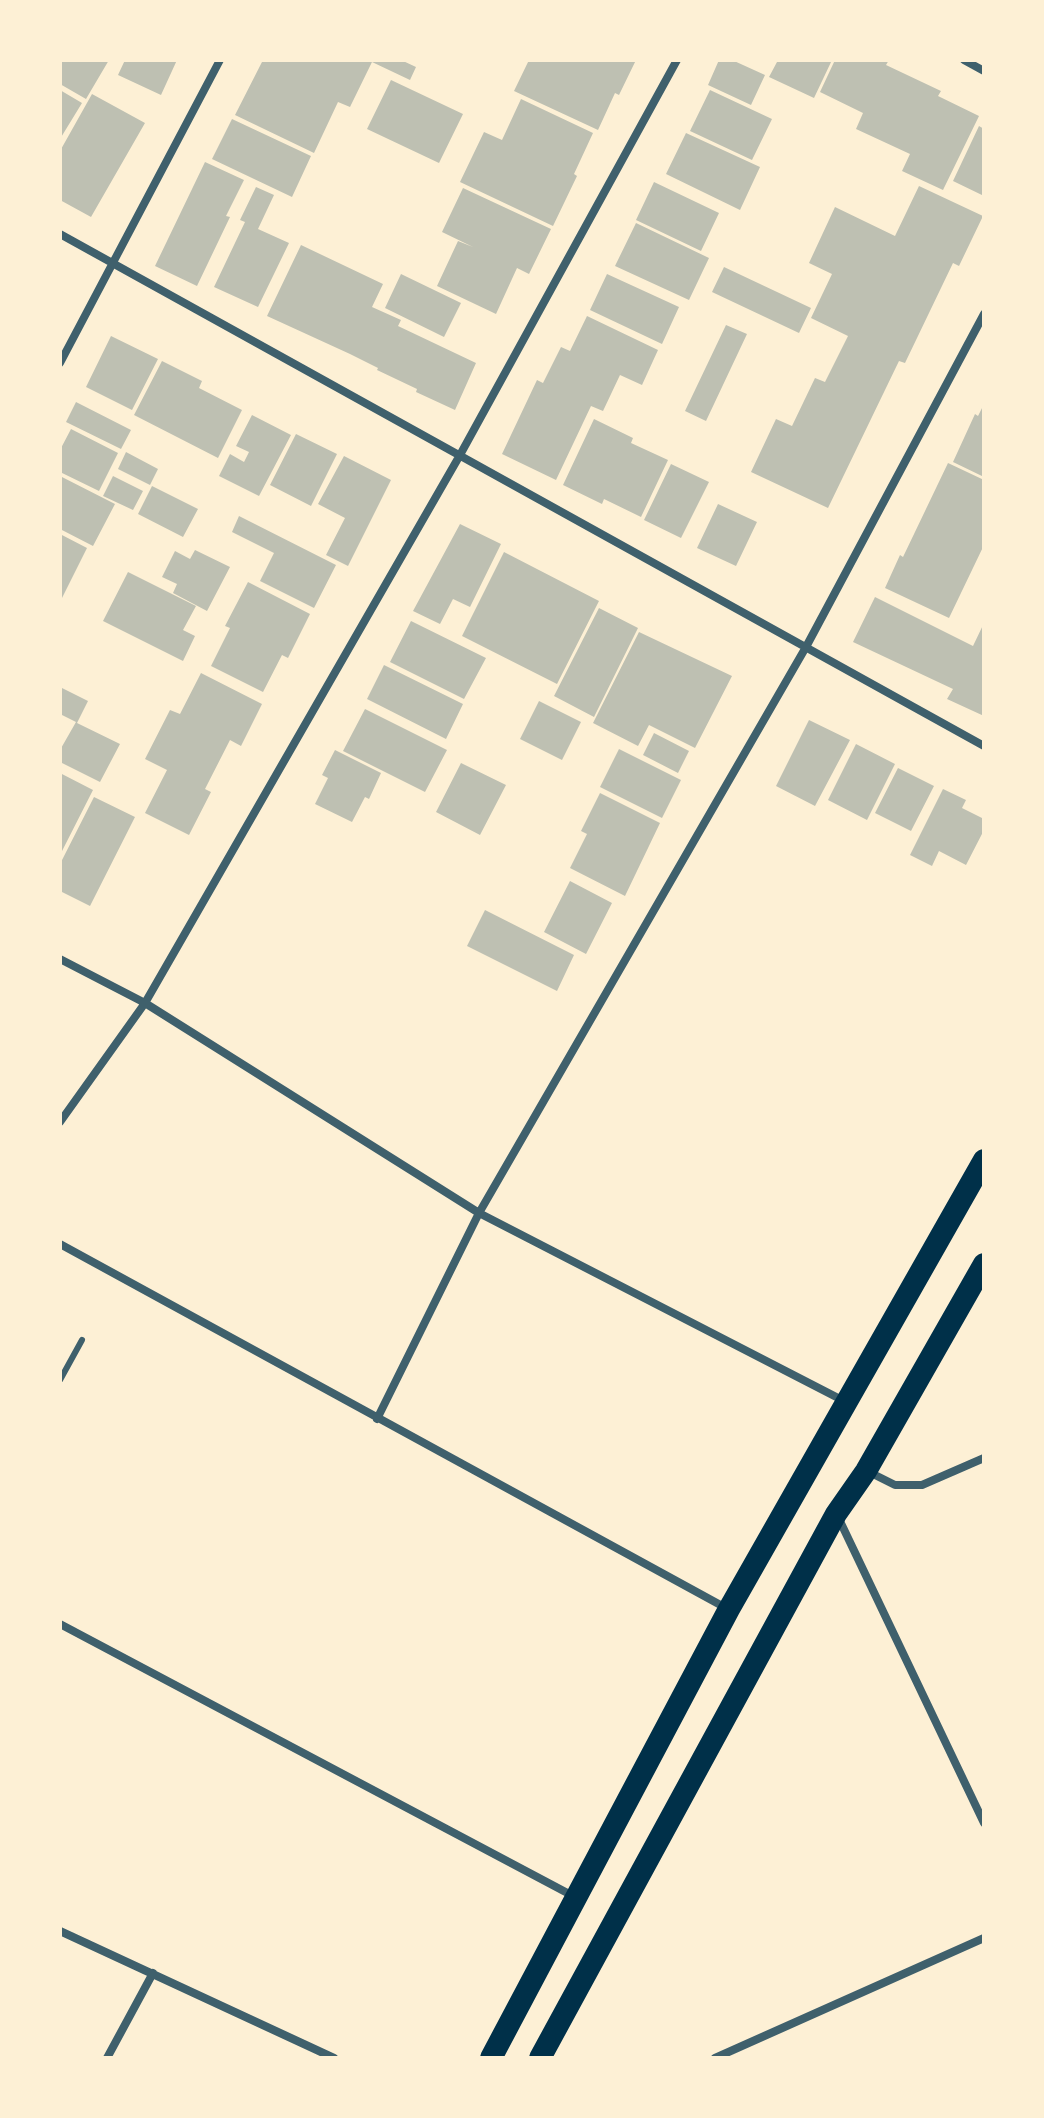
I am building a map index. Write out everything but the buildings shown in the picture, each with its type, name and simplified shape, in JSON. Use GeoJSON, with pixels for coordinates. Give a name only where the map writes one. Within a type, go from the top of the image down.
{"type":"FeatureCollection","features":[{"type":"Feature","properties":{"kind":"highway"},"geometry":{"type":"LineString","coordinates":[[491,2058],[729,1609],[984,1160]]}},
{"type":"Feature","properties":{"kind":"highway"},"geometry":{"type":"LineString","coordinates":[[540,2058],[836,1514],[866,1471],[984,1264]]}},
{"type":"Feature","properties":{"kind":"street"},"geometry":{"type":"LineString","coordinates":[[60,363],[220,60]]}},
{"type":"Feature","properties":{"kind":"street"},"geometry":{"type":"LineString","coordinates":[[60,1122],[145,1003],[460,455],[677,60]]}},
{"type":"Feature","properties":{"kind":"street"},"geometry":{"type":"LineString","coordinates":[[964,60],[984,71]]}},
{"type":"Feature","properties":{"kind":"street"},"geometry":{"type":"LineString","coordinates":[[60,234],[984,746]]}},
{"type":"Feature","properties":{"kind":"street"},"geometry":{"type":"LineString","coordinates":[[377,1419],[479,1213],[806,647],[984,314]]}},
{"type":"Feature","properties":{"kind":"street"},"geometry":{"type":"LineString","coordinates":[[60,959],[145,1003],[479,1213],[847,1402]]}},
{"type":"Feature","properties":{"kind":"street"},"geometry":{"type":"LineString","coordinates":[[60,1244],[729,1609]]}},
{"type":"Feature","properties":{"kind":"street"},"geometry":{"type":"LineString","coordinates":[[866,1471],[895,1485],[922,1485],[984,1458]]}},
{"type":"Feature","properties":{"kind":"street"},"geometry":{"type":"LineString","coordinates":[[836,1514],[984,1823]]}},
{"type":"Feature","properties":{"kind":"street"},"geometry":{"type":"LineString","coordinates":[[60,1624],[577,1898]]}},
{"type":"Feature","properties":{"kind":"street"},"geometry":{"type":"LineString","coordinates":[[60,1931],[332,2058]]}},
{"type":"Feature","properties":{"kind":"street"},"geometry":{"type":"LineString","coordinates":[[715,2058],[984,1938]]}},
{"type":"Feature","properties":{"kind":"street"},"geometry":{"type":"LineString","coordinates":[[107,2058],[153,1973]]}},
{"type":"Feature","properties":{"kind":"lane"},"geometry":{"type":"LineString","coordinates":[[60,1380],[82,1340]]}}]}
